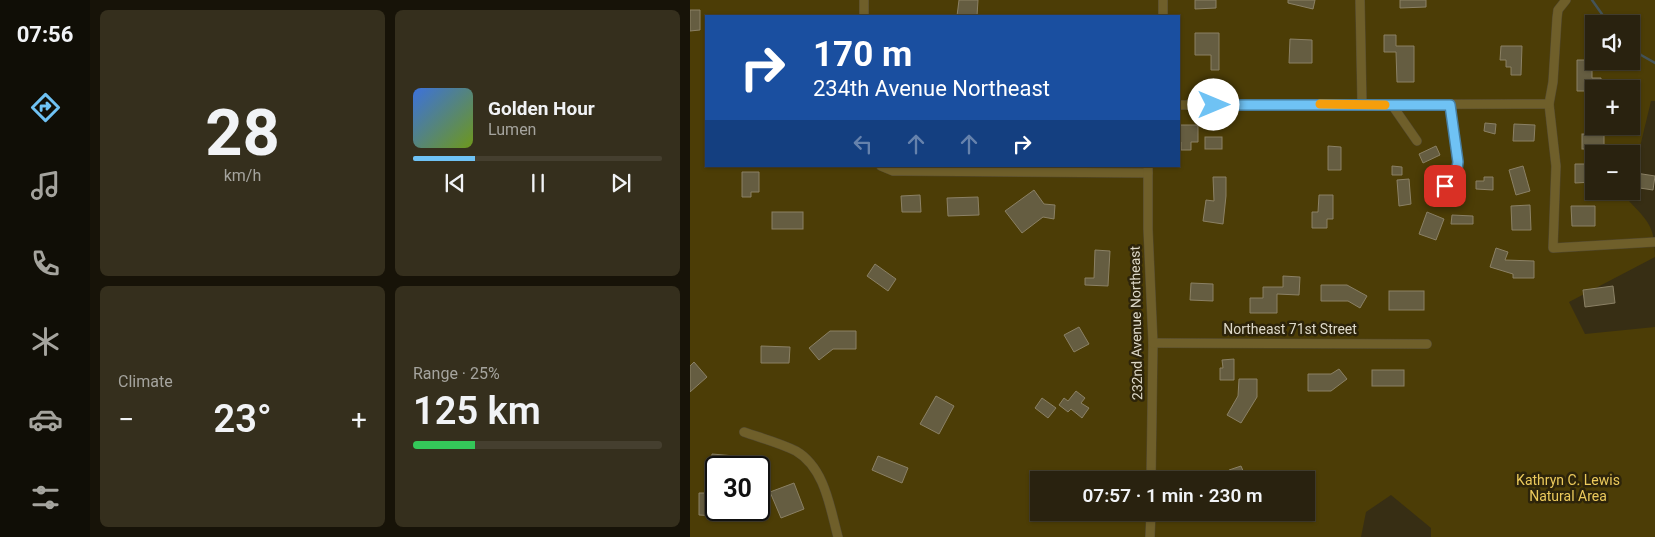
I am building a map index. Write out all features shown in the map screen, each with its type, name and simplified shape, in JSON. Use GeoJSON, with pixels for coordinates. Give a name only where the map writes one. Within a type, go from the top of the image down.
{"type":"FeatureCollection","features":[{"type":"Feature","properties":{"kind":"street"},"geometry":{"type":"LineString","coordinates":[[864,0],[864,15]]}},
{"type":"Feature","properties":{"kind":"street"},"geometry":{"type":"LineString","coordinates":[[1163,0],[1163,15]]}},
{"type":"Feature","properties":{"kind":"street"},"geometry":{"type":"LineString","coordinates":[[1360,0],[1362,104]]}},
{"type":"Feature","properties":{"kind":"street"},"geometry":{"type":"LineString","coordinates":[[1566,0],[1558,10],[1556,18],[1554,82],[1549,104],[1556,166],[1554,244],[1655,242]]}},
{"type":"Feature","properties":{"kind":"street"},"geometry":{"type":"LineString","coordinates":[[1180,105],[1549,104]]}},
{"type":"Feature","properties":{"kind":"street"},"geometry":{"type":"LineString","coordinates":[[1392,105],[1417,141]]}},
{"type":"Feature","properties":{"kind":"street"},"geometry":{"type":"LineString","coordinates":[[884,167],[901,171],[1148,170]]}},
{"type":"Feature","properties":{"kind":"street","name":"232nd Avenue Northeast"},"geometry":{"type":"LineString","coordinates":[[1148,170],[1148,228],[1153,343],[1151,471]]}},
{"type":"Feature","properties":{"kind":"street","name":"Northeast 71st Street"},"geometry":{"type":"LineString","coordinates":[[1153,343],[1427,344]]}},
{"type":"Feature","properties":{"kind":"street"},"geometry":{"type":"LineString","coordinates":[[744,432],[796,452],[816,470],[825,491],[838,537]]}},
{"type":"Feature","properties":{"kind":"street"},"geometry":{"type":"LineString","coordinates":[[1150,521],[1150,537]]}},
{"type":"Feature","properties":{"kind":"lane"},"geometry":{"type":"LineString","coordinates":[[1445,186],[1455,181],[1458,162],[1450,105]]}},
{"type":"Feature","properties":{"kind":"green space","name":"Kathryn C. Lewis Natural Area"},"geometry":{"type":"Polygon","coordinates":[[[690,0],[1655,0],[1655,101],[1651,101],[1640,147],[1640,145],[1585,145],[1585,200],[1628,200],[1645,219],[1652,231],[1655,257],[1569,302],[1585,334],[1655,327],[1655,537],[1431,537],[1431,528],[1391,495],[1366,512],[1361,537],[690,537],[690,0]]]}},
{"type":"Feature","properties":{"kind":"building"},"geometry":{"type":"Polygon","coordinates":[[[959,0],[978,0],[977,15],[957,15],[959,0]]]}},
{"type":"Feature","properties":{"kind":"building"},"geometry":{"type":"Polygon","coordinates":[[[1195,0],[1216,0],[1216,8],[1195,9],[1195,0]]]}},
{"type":"Feature","properties":{"kind":"building"},"geometry":{"type":"Polygon","coordinates":[[[1288,0],[1315,0],[1313,9],[1288,3],[1288,0]]]}},
{"type":"Feature","properties":{"kind":"building"},"geometry":{"type":"Polygon","coordinates":[[[1400,0],[1426,0],[1426,7],[1400,8],[1400,0]]]}},
{"type":"Feature","properties":{"kind":"building"},"geometry":{"type":"Polygon","coordinates":[[[690,10],[700,10],[700,30],[690,31],[690,10]]]}},
{"type":"Feature","properties":{"kind":"building"},"geometry":{"type":"Polygon","coordinates":[[[1195,33],[1219,33],[1219,70],[1211,70],[1211,55],[1195,55],[1195,33]]]}},
{"type":"Feature","properties":{"kind":"building"},"geometry":{"type":"Polygon","coordinates":[[[1384,35],[1396,35],[1396,46],[1414,46],[1414,82],[1397,82],[1396,52],[1384,52],[1384,35]]]}},
{"type":"Feature","properties":{"kind":"building"},"geometry":{"type":"Polygon","coordinates":[[[1290,39],[1312,40],[1312,63],[1289,63],[1290,39]]]}},
{"type":"Feature","properties":{"kind":"building"},"geometry":{"type":"Polygon","coordinates":[[[1501,46],[1522,46],[1521,75],[1511,75],[1511,67],[1506,67],[1506,60],[1500,60],[1501,46]]]}},
{"type":"Feature","properties":{"kind":"building"},"geometry":{"type":"Polygon","coordinates":[[[1577,60],[1585,60],[1585,70],[1592,70],[1592,78],[1601,78],[1601,80],[1585,80],[1585,91],[1577,91],[1577,60]]]}},
{"type":"Feature","properties":{"kind":"building"},"geometry":{"type":"Polygon","coordinates":[[[1485,123],[1496,124],[1495,134],[1484,131],[1485,123]]]}},
{"type":"Feature","properties":{"kind":"building"},"geometry":{"type":"Polygon","coordinates":[[[1514,124],[1535,125],[1534,141],[1513,141],[1514,124]]]}},
{"type":"Feature","properties":{"kind":"building"},"geometry":{"type":"Polygon","coordinates":[[[1180,125],[1198,125],[1198,142],[1191,142],[1191,150],[1181,150],[1180,125]]]}},
{"type":"Feature","properties":{"kind":"building"},"geometry":{"type":"Polygon","coordinates":[[[1582,134],[1604,135],[1604,145],[1585,145],[1585,149],[1582,149],[1582,134]]]}},
{"type":"Feature","properties":{"kind":"building"},"geometry":{"type":"Polygon","coordinates":[[[1205,137],[1222,137],[1222,149],[1205,149],[1205,137]]]}},
{"type":"Feature","properties":{"kind":"building"},"geometry":{"type":"Polygon","coordinates":[[[1328,146],[1341,147],[1341,170],[1328,170],[1328,146]]]}},
{"type":"Feature","properties":{"kind":"building"},"geometry":{"type":"Polygon","coordinates":[[[1436,146],[1440,155],[1423,163],[1419,154],[1436,146]]]}},
{"type":"Feature","properties":{"kind":"building"},"geometry":{"type":"Polygon","coordinates":[[[1575,164],[1585,164],[1585,182],[1575,183],[1575,164]]]}},
{"type":"Feature","properties":{"kind":"building"},"geometry":{"type":"Polygon","coordinates":[[[1392,166],[1402,167],[1402,175],[1392,175],[1392,166]]]}},
{"type":"Feature","properties":{"kind":"building"},"geometry":{"type":"Polygon","coordinates":[[[1523,166],[1530,191],[1516,195],[1509,170],[1523,166]]]}},
{"type":"Feature","properties":{"kind":"building"},"geometry":{"type":"Polygon","coordinates":[[[742,172],[759,172],[759,192],[751,192],[751,197],[742,197],[742,172]]]}},
{"type":"Feature","properties":{"kind":"building"},"geometry":{"type":"Polygon","coordinates":[[[1640,174],[1655,176],[1653,190],[1640,188],[1640,174]]]}},
{"type":"Feature","properties":{"kind":"building"},"geometry":{"type":"Polygon","coordinates":[[[1213,177],[1226,177],[1223,224],[1203,221],[1206,200],[1214,201],[1213,177]]]}},
{"type":"Feature","properties":{"kind":"building"},"geometry":{"type":"Polygon","coordinates":[[[1484,177],[1493,177],[1493,190],[1476,189],[1476,181],[1484,181],[1484,177]]]}},
{"type":"Feature","properties":{"kind":"building"},"geometry":{"type":"Polygon","coordinates":[[[1409,179],[1411,204],[1399,206],[1397,180],[1409,179]]]}},
{"type":"Feature","properties":{"kind":"building"},"geometry":{"type":"Polygon","coordinates":[[[1034,190],[1044,204],[1055,205],[1054,219],[1043,217],[1022,233],[1005,211],[1034,190]]]}},
{"type":"Feature","properties":{"kind":"building"},"geometry":{"type":"Polygon","coordinates":[[[920,195],[921,212],[902,212],[901,196],[920,195]]]}},
{"type":"Feature","properties":{"kind":"building"},"geometry":{"type":"Polygon","coordinates":[[[1319,195],[1333,195],[1333,219],[1327,219],[1327,228],[1312,228],[1312,212],[1318,212],[1319,195]]]}},
{"type":"Feature","properties":{"kind":"building"},"geometry":{"type":"Polygon","coordinates":[[[978,197],[979,215],[948,216],[947,198],[978,197]]]}},
{"type":"Feature","properties":{"kind":"building"},"geometry":{"type":"Polygon","coordinates":[[[1530,205],[1531,230],[1512,230],[1511,206],[1530,205]]]}},
{"type":"Feature","properties":{"kind":"building"},"geometry":{"type":"Polygon","coordinates":[[[1571,206],[1595,206],[1595,226],[1572,226],[1571,206]]]}},
{"type":"Feature","properties":{"kind":"building"},"geometry":{"type":"Polygon","coordinates":[[[772,212],[803,212],[803,229],[772,229],[772,212]]]}},
{"type":"Feature","properties":{"kind":"building"},"geometry":{"type":"Polygon","coordinates":[[[1427,212],[1444,219],[1436,240],[1419,234],[1427,212]]]}},
{"type":"Feature","properties":{"kind":"building"},"geometry":{"type":"Polygon","coordinates":[[[1452,215],[1473,216],[1473,224],[1451,224],[1452,215]]]}},
{"type":"Feature","properties":{"kind":"building"},"geometry":{"type":"Polygon","coordinates":[[[1496,248],[1508,252],[1505,260],[1534,261],[1534,278],[1513,278],[1513,274],[1490,267],[1496,248]]]}},
{"type":"Feature","properties":{"kind":"building"},"geometry":{"type":"Polygon","coordinates":[[[1095,250],[1110,251],[1108,286],[1085,285],[1085,278],[1094,278],[1095,250]]]}},
{"type":"Feature","properties":{"kind":"building"},"geometry":{"type":"Polygon","coordinates":[[[875,264],[896,279],[888,291],[867,276],[875,264]]]}},
{"type":"Feature","properties":{"kind":"building"},"geometry":{"type":"Polygon","coordinates":[[[1283,276],[1300,277],[1299,295],[1277,294],[1277,313],[1250,313],[1250,298],[1263,298],[1263,287],[1283,287],[1283,276]]]}},
{"type":"Feature","properties":{"kind":"building"},"geometry":{"type":"Polygon","coordinates":[[[1191,283],[1213,284],[1213,301],[1190,300],[1191,283]]]}},
{"type":"Feature","properties":{"kind":"building"},"geometry":{"type":"Polygon","coordinates":[[[1321,285],[1347,285],[1367,296],[1360,308],[1348,301],[1321,301],[1321,285]]]}},
{"type":"Feature","properties":{"kind":"building"},"geometry":{"type":"Polygon","coordinates":[[[1613,286],[1615,303],[1585,307],[1583,290],[1613,286]]]}},
{"type":"Feature","properties":{"kind":"building"},"geometry":{"type":"Polygon","coordinates":[[[1389,291],[1424,291],[1424,310],[1389,310],[1389,291]]]}},
{"type":"Feature","properties":{"kind":"building"},"geometry":{"type":"Polygon","coordinates":[[[1079,327],[1089,344],[1074,352],[1064,335],[1079,327]]]}},
{"type":"Feature","properties":{"kind":"building"},"geometry":{"type":"Polygon","coordinates":[[[830,331],[856,331],[856,349],[833,349],[819,360],[809,348],[830,331]]]}},
{"type":"Feature","properties":{"kind":"building"},"geometry":{"type":"Polygon","coordinates":[[[761,346],[790,347],[789,363],[761,363],[761,346]]]}},
{"type":"Feature","properties":{"kind":"building"},"geometry":{"type":"Polygon","coordinates":[[[1234,359],[1234,380],[1220,380],[1220,368],[1223,368],[1222,360],[1234,359]]]}},
{"type":"Feature","properties":{"kind":"building"},"geometry":{"type":"Polygon","coordinates":[[[694,362],[707,377],[690,392],[690,366],[694,362]]]}},
{"type":"Feature","properties":{"kind":"building"},"geometry":{"type":"Polygon","coordinates":[[[1339,369],[1347,379],[1331,391],[1308,391],[1308,374],[1331,374],[1339,369]]]}},
{"type":"Feature","properties":{"kind":"building"},"geometry":{"type":"Polygon","coordinates":[[[1372,370],[1404,370],[1404,386],[1372,386],[1372,370]]]}},
{"type":"Feature","properties":{"kind":"building"},"geometry":{"type":"Polygon","coordinates":[[[1239,379],[1257,379],[1257,397],[1241,423],[1227,415],[1238,396],[1239,379]]]}},
{"type":"Feature","properties":{"kind":"building"},"geometry":{"type":"Polygon","coordinates":[[[1076,391],[1085,398],[1081,403],[1089,408],[1082,418],[1071,409],[1068,412],[1059,405],[1064,398],[1068,401],[1076,391]]]}},
{"type":"Feature","properties":{"kind":"building"},"geometry":{"type":"Polygon","coordinates":[[[936,396],[954,406],[939,434],[920,424],[936,396]]]}},
{"type":"Feature","properties":{"kind":"building"},"geometry":{"type":"Polygon","coordinates":[[[1042,398],[1056,408],[1048,418],[1035,408],[1042,398]]]}},
{"type":"Feature","properties":{"kind":"building"},"geometry":{"type":"Polygon","coordinates":[[[712,454],[735,456],[712,456],[712,454]]]}},
{"type":"Feature","properties":{"kind":"building"},"geometry":{"type":"Polygon","coordinates":[[[878,456],[908,468],[902,483],[872,470],[878,456]]]}},
{"type":"Feature","properties":{"kind":"building"},"geometry":{"type":"Polygon","coordinates":[[[1241,466],[1243,471],[1229,471],[1241,466]]]}},
{"type":"Feature","properties":{"kind":"building"},"geometry":{"type":"Polygon","coordinates":[[[794,483],[804,509],[781,518],[770,492],[794,483]]]}},
{"type":"Feature","properties":{"kind":"building"},"geometry":{"type":"Polygon","coordinates":[[[699,493],[705,493],[705,515],[699,515],[699,493]]]}},
{"type":"Feature","properties":{"kind":"waterway"},"geometry":{"type":"LineString","coordinates":[[1592,0],[1603,15]]}},
{"type":"Feature","properties":{"kind":"waterway"},"geometry":{"type":"LineString","coordinates":[[1640,54],[1655,63]]}},
{"type":"Feature","properties":{"kind":"slow traffic"},"geometry":{"type":"LineString","coordinates":[[1320,104],[1385,105]]}},
{"type":"Feature","properties":{"kind":"route"},"geometry":{"type":"LineString","coordinates":[[1214,105],[1450,105],[1458,162],[1455,181],[1445,186]]}}]}
